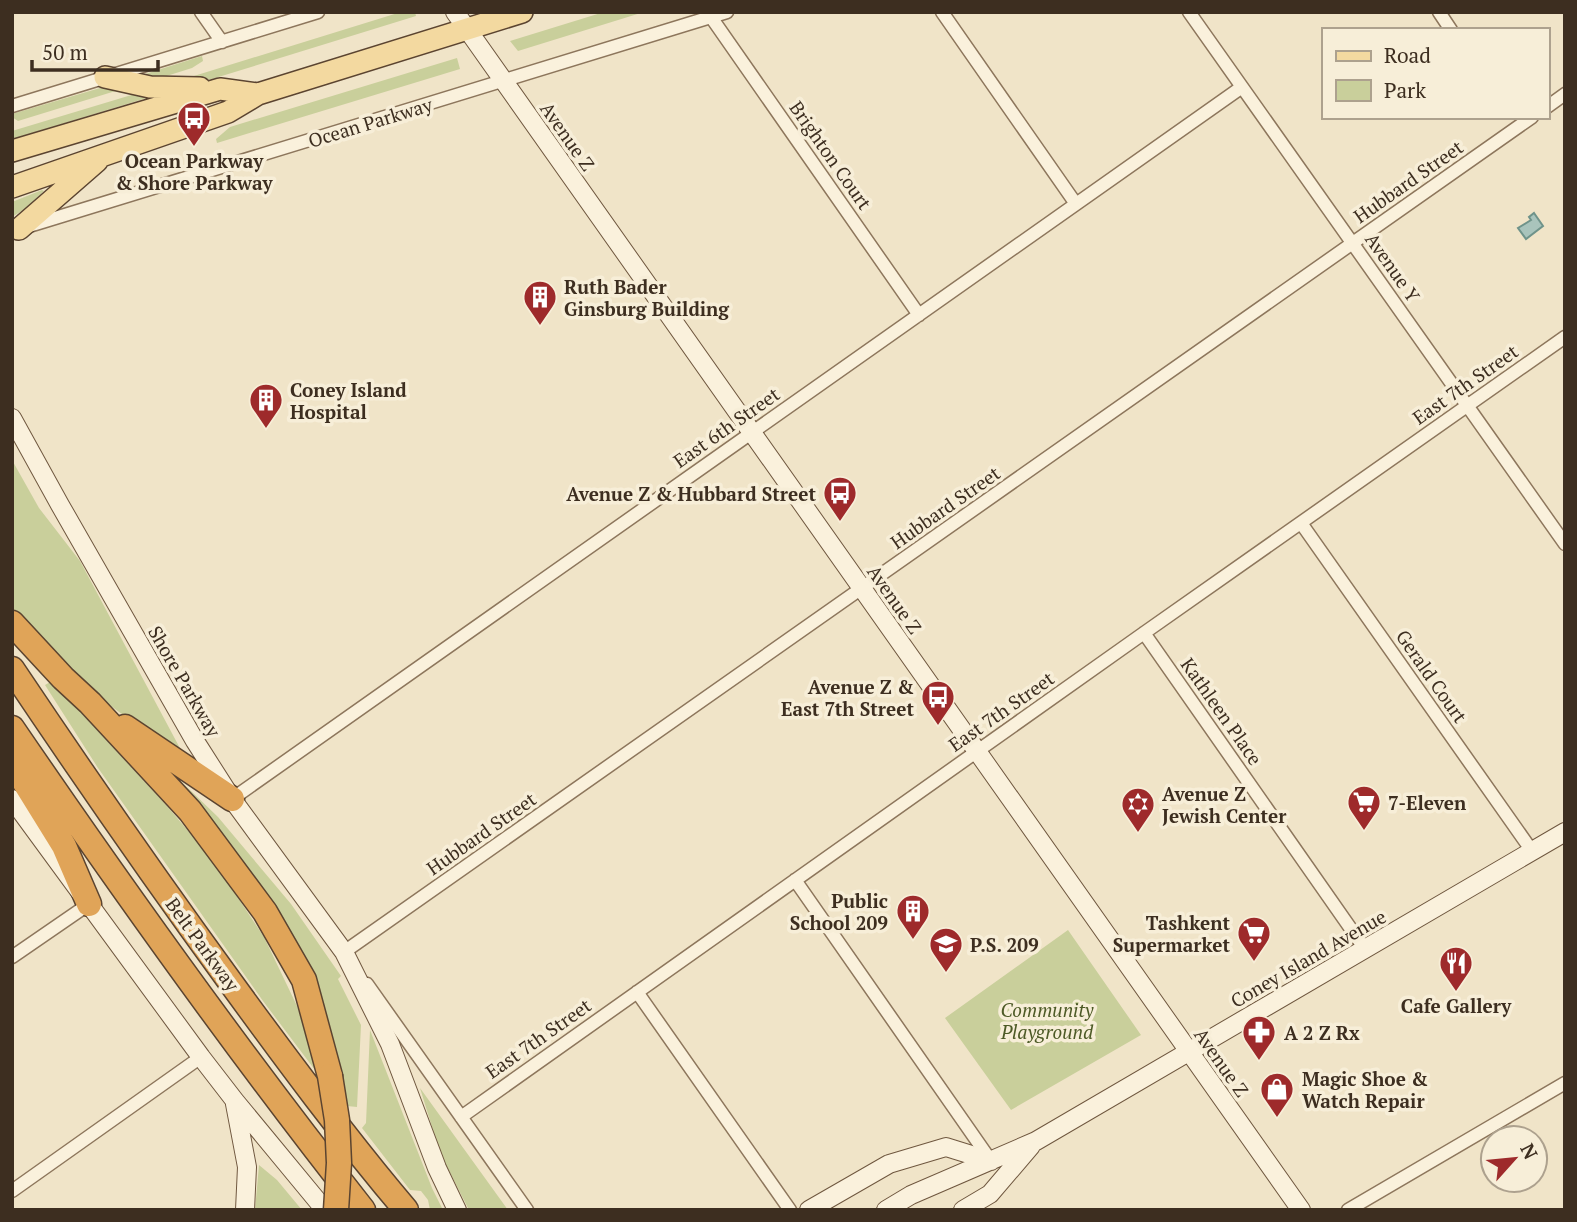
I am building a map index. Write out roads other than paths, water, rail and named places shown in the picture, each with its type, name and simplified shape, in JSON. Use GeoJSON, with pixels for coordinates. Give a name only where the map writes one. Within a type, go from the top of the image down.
{"type":"FeatureCollection","features":[{"type":"Feature","properties":{"kind":"highway"},"geometry":{"type":"LineString","coordinates":[[12,624],[190,811],[265,912],[304,980],[330,1076],[337,1120],[337,1210]]}},
{"type":"Feature","properties":{"kind":"highway","name":"Belt Parkway"},"geometry":{"type":"LineString","coordinates":[[12,669],[125,836],[255,1016],[324,1110],[406,1210]]}},
{"type":"Feature","properties":{"kind":"highway"},"geometry":{"type":"LineString","coordinates":[[90,703],[232,799]]}},
{"type":"Feature","properties":{"kind":"highway","name":"Belt Parkway"},"geometry":{"type":"LineString","coordinates":[[12,728],[183,970],[363,1210]]}},
{"type":"Feature","properties":{"kind":"highway"},"geometry":{"type":"LineString","coordinates":[[12,762],[64,846],[89,904]]}},
{"type":"Feature","properties":{"kind":"main road"},"geometry":{"type":"LineString","coordinates":[[12,187],[228,112],[258,94],[461,21],[522,12]]}},
{"type":"Feature","properties":{"kind":"main road","name":"Avenue Z"},"geometry":{"type":"LineString","coordinates":[[461,21],[1301,1210]]}},
{"type":"Feature","properties":{"kind":"main road"},"geometry":{"type":"LineString","coordinates":[[106,78],[150,87],[220,89],[258,94]]}},
{"type":"Feature","properties":{"kind":"main road"},"geometry":{"type":"LineString","coordinates":[[12,151],[220,89]]}},
{"type":"Feature","properties":{"kind":"main road"},"geometry":{"type":"LineString","coordinates":[[16,230],[106,153]]}},
{"type":"Feature","properties":{"kind":"main road","name":"Shore Parkway"},"geometry":{"type":"LineString","coordinates":[[12,418],[182,718],[232,799],[344,951],[390,1044],[437,1168],[457,1210]]}},
{"type":"Feature","properties":{"kind":"main road"},"geometry":{"type":"LineString","coordinates":[[12,799],[201,1057],[325,1210]]}},
{"type":"Feature","properties":{"kind":"main road","name":"Coney Island Avenue"},"geometry":{"type":"LineString","coordinates":[[886,1210],[911,1195],[1035,1141],[1565,832]]}},
{"type":"Feature","properties":{"kind":"main road"},"geometry":{"type":"LineString","coordinates":[[235,1101],[247,1167],[245,1210]]}},
{"type":"Feature","properties":{"kind":"main road","name":"Coney Island Avenue"},"geometry":{"type":"LineString","coordinates":[[963,1210],[990,1194],[1035,1141]]}},
{"type":"Feature","properties":{"kind":"main road"},"geometry":{"type":"LineString","coordinates":[[809,1210],[889,1164],[946,1147],[991,1161]]}},
{"type":"Feature","properties":{"kind":"street"},"geometry":{"type":"LineString","coordinates":[[201,12],[222,42]]}},
{"type":"Feature","properties":{"kind":"street"},"geometry":{"type":"LineString","coordinates":[[15,101],[106,78],[318,12]]}},
{"type":"Feature","properties":{"kind":"street","name":"Ocean Parkway"},"geometry":{"type":"LineString","coordinates":[[16,230],[727,12]]}},
{"type":"Feature","properties":{"kind":"street"},"geometry":{"type":"LineString","coordinates":[[942,12],[1076,204]]}},
{"type":"Feature","properties":{"kind":"street","name":"Avenue Y"},"geometry":{"type":"LineString","coordinates":[[1189,12],[1565,544]]}},
{"type":"Feature","properties":{"kind":"street"},"geometry":{"type":"LineString","coordinates":[[1439,12],[1450,28]]}},
{"type":"Feature","properties":{"kind":"street","name":"Brighton Court"},"geometry":{"type":"LineString","coordinates":[[711,17],[919,315]]}},
{"type":"Feature","properties":{"kind":"street","name":"East 6th Street"},"geometry":{"type":"LineString","coordinates":[[232,799],[1242,87]]}},
{"type":"Feature","properties":{"kind":"street"},"geometry":{"type":"LineString","coordinates":[[1549,106],[1565,94]]}},
{"type":"Feature","properties":{"kind":"street","name":"Hubbard Street"},"geometry":{"type":"LineString","coordinates":[[344,951],[1352,244],[1516,122]]}},
{"type":"Feature","properties":{"kind":"street","name":"East 7th Street"},"geometry":{"type":"LineString","coordinates":[[461,1117],[1565,337]]}},
{"type":"Feature","properties":{"kind":"street","name":"Gerald Court"},"geometry":{"type":"LineString","coordinates":[[1301,523],[1532,852]]}},
{"type":"Feature","properties":{"kind":"street","name":"Kathleen Place"},"geometry":{"type":"LineString","coordinates":[[1144,633],[1365,949]]}},
{"type":"Feature","properties":{"kind":"street"},"geometry":{"type":"LineString","coordinates":[[795,880],[991,1161]]}},
{"type":"Feature","properties":{"kind":"street"},"geometry":{"type":"LineString","coordinates":[[12,957],[89,904]]}},
{"type":"Feature","properties":{"kind":"street","name":"Shore Parkway"},"geometry":{"type":"LineString","coordinates":[[344,951],[527,1210]]}},
{"type":"Feature","properties":{"kind":"street"},"geometry":{"type":"LineString","coordinates":[[638,992],[790,1210]]}},
{"type":"Feature","properties":{"kind":"street"},"geometry":{"type":"LineString","coordinates":[[12,1191],[201,1057]]}},
{"type":"Feature","properties":{"kind":"street"},"geometry":{"type":"LineString","coordinates":[[1348,1210],[1565,1083]]}},
{"type":"Feature","properties":{"kind":"water"},"geometry":{"type":"Polygon","coordinates":[[[1534,213],[1543,226],[1526,239],[1518,228],[1531,220],[1529,217],[1534,213]]]}},
{"type":"Feature","properties":{"kind":"place","name":"Ocean Parkway & Shore Parkway"},"geometry":{"type":"Point","coordinates":[194,148]}},
{"type":"Feature","properties":{"kind":"place","name":"Ruth Bader Ginsburg Building"},"geometry":{"type":"Point","coordinates":[540,327]}},
{"type":"Feature","properties":{"kind":"place","name":"Coney Island Hospital"},"geometry":{"type":"Point","coordinates":[266,430]}},
{"type":"Feature","properties":{"kind":"place","name":"Avenue Z & Hubbard Street"},"geometry":{"type":"Point","coordinates":[840,523]}},
{"type":"Feature","properties":{"kind":"place","name":"Avenue Z & East 7th Street"},"geometry":{"type":"Point","coordinates":[938,727]}},
{"type":"Feature","properties":{"kind":"place","name":"7-Eleven"},"geometry":{"type":"Point","coordinates":[1364,832]}},
{"type":"Feature","properties":{"kind":"place","name":"Avenue Z Jewish Center"},"geometry":{"type":"Point","coordinates":[1138,834]}},
{"type":"Feature","properties":{"kind":"place","name":"Public School 209"},"geometry":{"type":"Point","coordinates":[913,941]}},
{"type":"Feature","properties":{"kind":"place","name":"Tashkent Supermarket"},"geometry":{"type":"Point","coordinates":[1254,963]}},
{"type":"Feature","properties":{"kind":"place","name":"P.S. 209"},"geometry":{"type":"Point","coordinates":[946,974]}},
{"type":"Feature","properties":{"kind":"place","name":"Cafe Gallery"},"geometry":{"type":"Point","coordinates":[1456,993]}},
{"type":"Feature","properties":{"kind":"place","name":"A 2 Z Rx"},"geometry":{"type":"Point","coordinates":[1259,1062]}},
{"type":"Feature","properties":{"kind":"place","name":"Magic Shoe & Watch Repair"},"geometry":{"type":"Point","coordinates":[1277,1119]}},
{"type":"Feature","properties":{"kind":"park label","name":"Community Playground"},"geometry":{"type":"Point","coordinates":[1047,1020]}}]}
